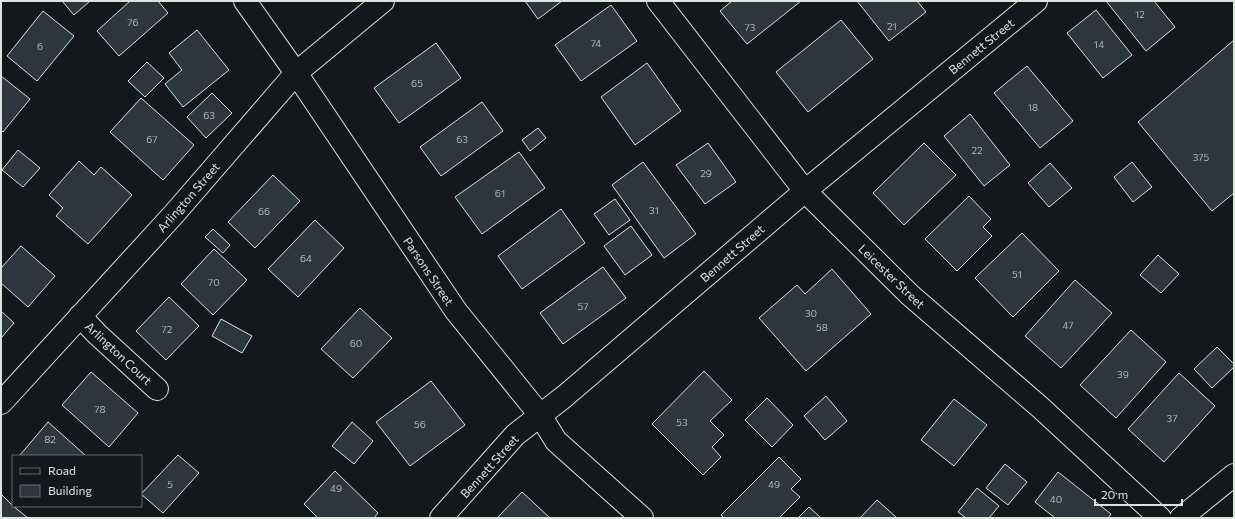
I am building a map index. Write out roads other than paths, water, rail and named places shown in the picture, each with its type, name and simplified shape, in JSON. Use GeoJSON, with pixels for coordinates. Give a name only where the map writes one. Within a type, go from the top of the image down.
{"type":"FeatureCollection","features":[{"type":"Feature","properties":{"kind":"street","name":"Parsons Street"},"geometry":{"type":"LineString","coordinates":[[245,1],[296,73],[456,311],[540,415],[556,441],[642,518]]}},
{"type":"Feature","properties":{"kind":"street","name":"Arlington Street"},"geometry":{"type":"LineString","coordinates":[[1,403],[174,214],[296,73],[383,1]]}},
{"type":"Feature","properties":{"kind":"street","name":"Leicester Street"},"geometry":{"type":"LineString","coordinates":[[658,1],[805,191],[910,295],[1041,408],[1160,518]]}},
{"type":"Feature","properties":{"kind":"street","name":"Bennett Street"},"geometry":{"type":"LineString","coordinates":[[442,518],[515,435],[574,388],[805,191],[1036,1]]}},
{"type":"Feature","properties":{"kind":"street","name":"Arlington Court"},"geometry":{"type":"LineString","coordinates":[[80,316],[97,334],[157,389]]}},
{"type":"Feature","properties":{"kind":"street"},"geometry":{"type":"LineString","coordinates":[[1181,518],[1234,474]]}}]}
